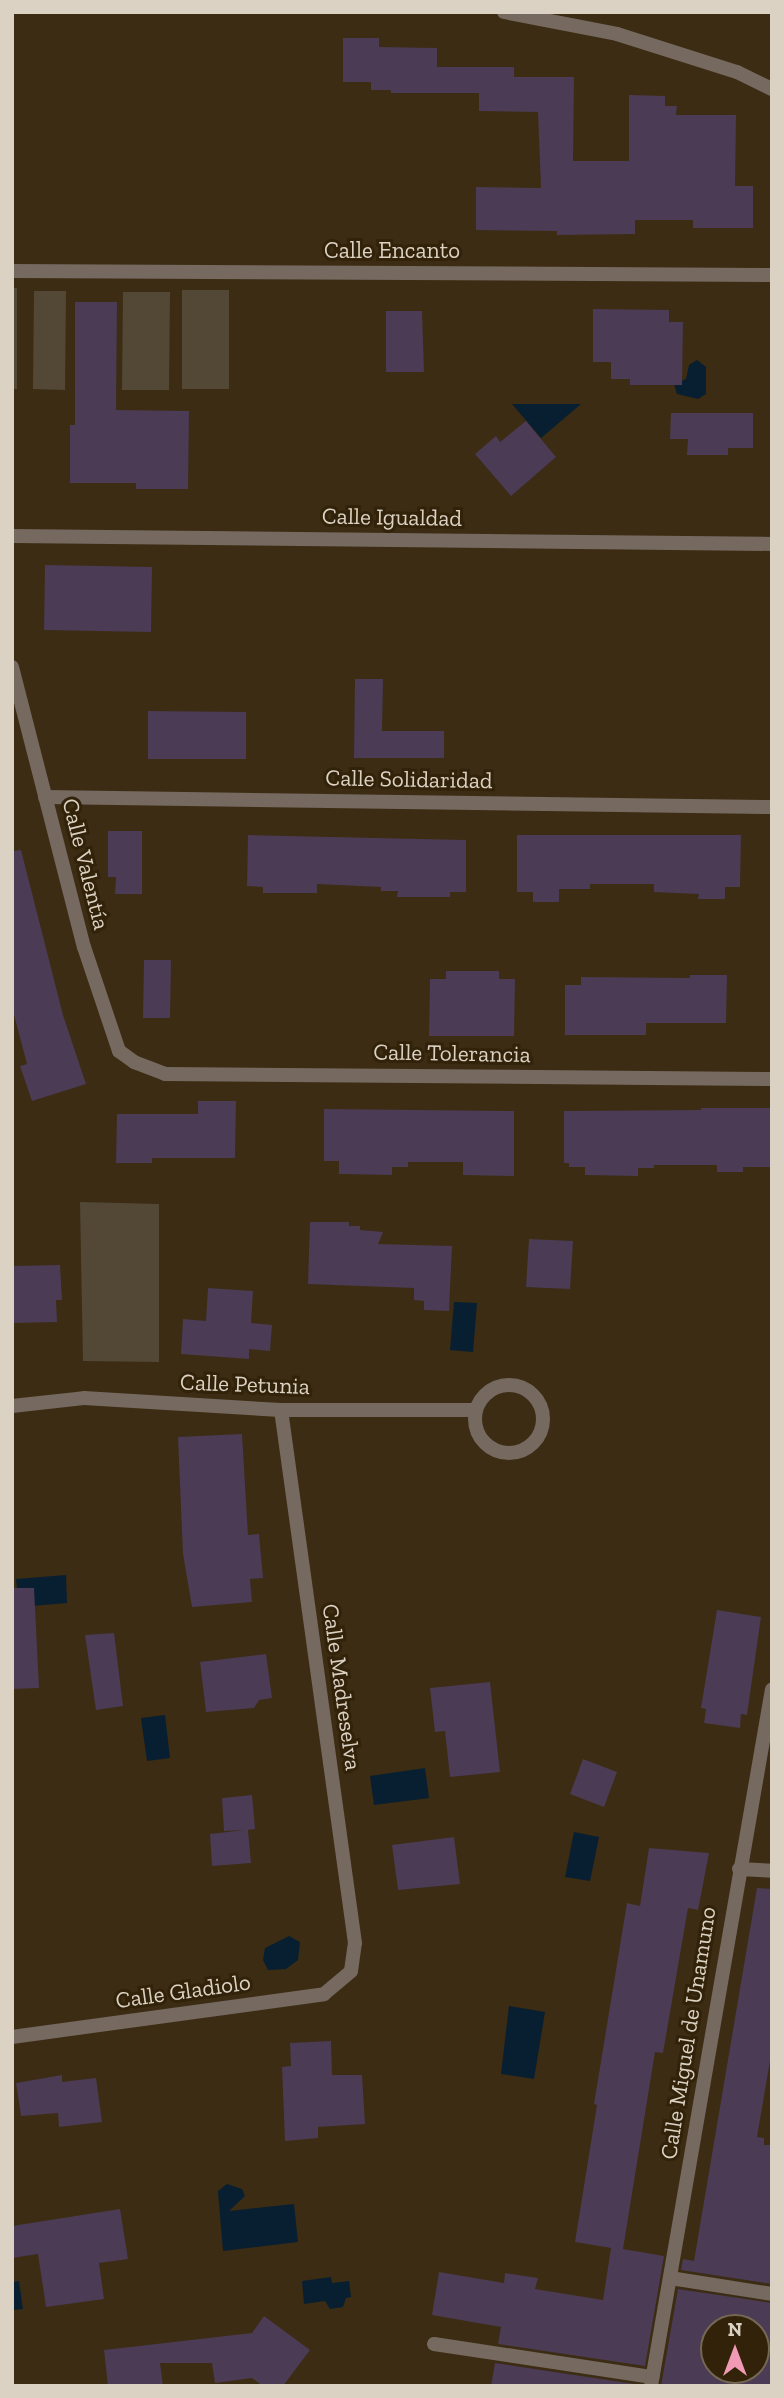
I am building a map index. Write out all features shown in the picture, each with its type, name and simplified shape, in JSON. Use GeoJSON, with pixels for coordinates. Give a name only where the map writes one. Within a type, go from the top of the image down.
{"type":"FeatureCollection","features":[{"type":"Feature","properties":{"kind":"street"},"geometry":{"type":"LineString","coordinates":[[503,12],[617,34],[737,72],[772,89]]}},
{"type":"Feature","properties":{"kind":"street","name":"Calle Encanto"},"geometry":{"type":"LineString","coordinates":[[12,271],[772,275]]}},
{"type":"Feature","properties":{"kind":"street","name":"Calle Igualdad"},"geometry":{"type":"LineString","coordinates":[[12,536],[772,544]]}},
{"type":"Feature","properties":{"kind":"street","name":"Calle Valentía"},"geometry":{"type":"LineString","coordinates":[[12,667],[83,947],[119,1051],[134,1062]]}},
{"type":"Feature","properties":{"kind":"street","name":"Calle Solidaridad"},"geometry":{"type":"LineString","coordinates":[[45,797],[772,807]]}},
{"type":"Feature","properties":{"kind":"street","name":"Calle Tolerancia"},"geometry":{"type":"LineString","coordinates":[[134,1062],[165,1074],[772,1079]]}},
{"type":"Feature","properties":{"kind":"street"},"geometry":{"type":"LineString","coordinates":[[509,1385],[520,1387],[538,1401],[543,1423],[533,1444],[523,1450],[500,1452],[482,1441],[475,1420],[476,1409],[488,1392],[509,1385]]}},
{"type":"Feature","properties":{"kind":"street","name":"Calle Petunia"},"geometry":{"type":"LineString","coordinates":[[12,1406],[84,1398],[281,1409],[476,1409]]}},
{"type":"Feature","properties":{"kind":"street","name":"Calle Madreselva"},"geometry":{"type":"LineString","coordinates":[[281,1409],[355,1943],[351,1971]]}},
{"type":"Feature","properties":{"kind":"street","name":"Calle Miguel de Unamuno"},"geometry":{"type":"LineString","coordinates":[[652,2381],[772,1689]]}},
{"type":"Feature","properties":{"kind":"street"},"geometry":{"type":"LineString","coordinates":[[739,1869],[772,1871]]}},
{"type":"Feature","properties":{"kind":"street","name":"Calle Gladiolo"},"geometry":{"type":"LineString","coordinates":[[12,2037],[324,1994],[351,1971]]}},
{"type":"Feature","properties":{"kind":"street"},"geometry":{"type":"LineString","coordinates":[[670,2278],[772,2294]]}},
{"type":"Feature","properties":{"kind":"street"},"geometry":{"type":"LineString","coordinates":[[434,2344],[652,2381]]}},
{"type":"Feature","properties":{"kind":"shaded area"},"geometry":{"type":"Polygon","coordinates":[[[12,288],[17,288],[17,389],[12,389],[12,288]]]}},
{"type":"Feature","properties":{"kind":"shaded area"},"geometry":{"type":"Polygon","coordinates":[[[182,290],[229,290],[229,389],[182,389],[182,290]]]}},
{"type":"Feature","properties":{"kind":"shaded area"},"geometry":{"type":"Polygon","coordinates":[[[34,291],[66,291],[65,390],[33,389],[34,291]]]}},
{"type":"Feature","properties":{"kind":"shaded area"},"geometry":{"type":"Polygon","coordinates":[[[123,292],[170,292],[169,390],[122,390],[123,292]]]}},
{"type":"Feature","properties":{"kind":"shaded area"},"geometry":{"type":"Polygon","coordinates":[[[80,1202],[159,1204],[159,1362],[83,1361],[80,1202]]]}},
{"type":"Feature","properties":{"kind":"water"},"geometry":{"type":"Polygon","coordinates":[[[697,360],[706,367],[706,394],[698,399],[677,394],[674,384],[686,379],[689,365],[697,360]]]}},
{"type":"Feature","properties":{"kind":"water"},"geometry":{"type":"Polygon","coordinates":[[[512,404],[581,404],[541,438],[512,404]]]}},
{"type":"Feature","properties":{"kind":"water"},"geometry":{"type":"Polygon","coordinates":[[[454,1302],[477,1303],[473,1352],[450,1350],[454,1302]]]}},
{"type":"Feature","properties":{"kind":"water"},"geometry":{"type":"Polygon","coordinates":[[[66,1575],[67,1603],[19,1607],[16,1579],[66,1575]]]}},
{"type":"Feature","properties":{"kind":"water"},"geometry":{"type":"Polygon","coordinates":[[[165,1715],[170,1758],[147,1761],[141,1718],[165,1715]]]}},
{"type":"Feature","properties":{"kind":"water"},"geometry":{"type":"Polygon","coordinates":[[[425,1768],[429,1798],[374,1805],[370,1776],[425,1768]]]}},
{"type":"Feature","properties":{"kind":"water"},"geometry":{"type":"Polygon","coordinates":[[[574,1832],[599,1837],[590,1881],[565,1877],[574,1832]]]}},
{"type":"Feature","properties":{"kind":"water"},"geometry":{"type":"Polygon","coordinates":[[[289,1936],[300,1942],[298,1960],[286,1969],[268,1970],[263,1960],[265,1948],[289,1936]]]}},
{"type":"Feature","properties":{"kind":"water"},"geometry":{"type":"Polygon","coordinates":[[[509,2006],[545,2012],[534,2079],[501,2074],[509,2006]]]}},
{"type":"Feature","properties":{"kind":"water"},"geometry":{"type":"Polygon","coordinates":[[[227,2184],[242,2189],[245,2196],[229,2211],[294,2204],[298,2242],[223,2251],[218,2191],[227,2184]]]}},
{"type":"Feature","properties":{"kind":"water"},"geometry":{"type":"Polygon","coordinates":[[[331,2277],[332,2283],[349,2281],[351,2297],[346,2298],[343,2307],[330,2309],[325,2301],[304,2304],[302,2281],[331,2277]]]}},
{"type":"Feature","properties":{"kind":"water"},"geometry":{"type":"Polygon","coordinates":[[[19,2281],[23,2309],[12,2310],[12,2282],[19,2281]]]}},
{"type":"Feature","properties":{"kind":"building"},"geometry":{"type":"Polygon","coordinates":[[[343,38],[379,38],[379,47],[437,48],[437,67],[514,67],[514,77],[574,77],[573,161],[629,161],[629,95],[665,96],[665,106],[677,106],[676,115],[736,115],[735,186],[753,186],[753,228],[693,228],[693,220],[635,220],[635,234],[557,235],[557,231],[476,230],[476,187],[541,188],[538,112],[479,111],[479,93],[391,93],[391,90],[371,90],[371,82],[343,82],[343,38]]]}},
{"type":"Feature","properties":{"kind":"building"},"geometry":{"type":"Polygon","coordinates":[[[75,302],[117,302],[116,410],[189,411],[188,489],[136,489],[136,483],[70,483],[70,425],[75,425],[75,302]]]}},
{"type":"Feature","properties":{"kind":"building"},"geometry":{"type":"Polygon","coordinates":[[[593,309],[669,310],[669,322],[683,322],[682,385],[630,385],[630,379],[611,379],[611,362],[593,362],[593,309]]]}},
{"type":"Feature","properties":{"kind":"building"},"geometry":{"type":"Polygon","coordinates":[[[386,311],[422,311],[424,372],[386,372],[386,311]]]}},
{"type":"Feature","properties":{"kind":"building"},"geometry":{"type":"Polygon","coordinates":[[[671,413],[753,413],[753,448],[728,448],[728,455],[687,455],[688,439],[670,439],[671,413]]]}},
{"type":"Feature","properties":{"kind":"building"},"geometry":{"type":"Polygon","coordinates":[[[526,421],[556,457],[511,496],[475,454],[496,436],[500,442],[526,421]]]}},
{"type":"Feature","properties":{"kind":"building"},"geometry":{"type":"Polygon","coordinates":[[[45,565],[152,567],[151,632],[44,630],[45,565]]]}},
{"type":"Feature","properties":{"kind":"building"},"geometry":{"type":"Polygon","coordinates":[[[355,679],[383,679],[382,731],[444,731],[444,758],[354,758],[355,679]]]}},
{"type":"Feature","properties":{"kind":"building"},"geometry":{"type":"Polygon","coordinates":[[[148,711],[246,712],[246,759],[148,759],[148,711]]]}},
{"type":"Feature","properties":{"kind":"building"},"geometry":{"type":"Polygon","coordinates":[[[108,831],[142,831],[142,894],[115,894],[116,877],[108,877],[108,831]]]}},
{"type":"Feature","properties":{"kind":"building"},"geometry":{"type":"Polygon","coordinates":[[[248,835],[466,840],[466,892],[450,892],[450,897],[397,897],[398,891],[381,891],[381,887],[317,884],[317,893],[263,893],[263,887],[247,886],[248,835]]]}},
{"type":"Feature","properties":{"kind":"building"},"geometry":{"type":"Polygon","coordinates":[[[517,835],[741,835],[740,887],[725,887],[725,899],[698,899],[699,894],[654,892],[654,884],[590,884],[590,889],[559,889],[559,902],[533,902],[533,892],[517,892],[517,835]]]}},
{"type":"Feature","properties":{"kind":"building"},"geometry":{"type":"Polygon","coordinates":[[[21,850],[63,1015],[86,1084],[32,1101],[20,1066],[27,1064],[12,1007],[12,851],[21,850]]]}},
{"type":"Feature","properties":{"kind":"building"},"geometry":{"type":"Polygon","coordinates":[[[144,960],[171,960],[170,1018],[143,1018],[144,960]]]}},
{"type":"Feature","properties":{"kind":"building"},"geometry":{"type":"Polygon","coordinates":[[[446,971],[499,971],[499,979],[515,979],[514,1036],[429,1036],[430,979],[446,979],[446,971]]]}},
{"type":"Feature","properties":{"kind":"building"},"geometry":{"type":"Polygon","coordinates":[[[690,975],[727,975],[726,1023],[646,1023],[646,1035],[565,1035],[565,985],[581,985],[581,977],[690,978],[690,975]]]}},
{"type":"Feature","properties":{"kind":"building"},"geometry":{"type":"Polygon","coordinates":[[[198,1101],[236,1101],[235,1158],[152,1158],[152,1163],[116,1163],[117,1114],[198,1114],[198,1101]]]}},
{"type":"Feature","properties":{"kind":"building"},"geometry":{"type":"Polygon","coordinates":[[[772,1108],[772,1167],[743,1167],[743,1172],[717,1172],[717,1165],[654,1165],[654,1168],[638,1168],[638,1176],[585,1175],[585,1167],[569,1167],[569,1163],[564,1163],[564,1111],[772,1108]]]}},
{"type":"Feature","properties":{"kind":"building"},"geometry":{"type":"Polygon","coordinates":[[[324,1109],[514,1111],[514,1176],[463,1175],[463,1162],[408,1162],[408,1167],[392,1167],[392,1175],[339,1174],[339,1161],[324,1161],[324,1109]]]}},
{"type":"Feature","properties":{"kind":"building"},"geometry":{"type":"Polygon","coordinates":[[[310,1222],[349,1222],[349,1226],[360,1226],[360,1230],[383,1232],[378,1244],[452,1246],[449,1311],[424,1310],[424,1301],[414,1300],[414,1288],[308,1284],[310,1222]]]}},
{"type":"Feature","properties":{"kind":"building"},"geometry":{"type":"Polygon","coordinates":[[[529,1239],[573,1241],[570,1289],[526,1287],[529,1239]]]}},
{"type":"Feature","properties":{"kind":"building"},"geometry":{"type":"Polygon","coordinates":[[[60,1265],[62,1300],[56,1300],[57,1322],[12,1323],[12,1266],[60,1265]]]}},
{"type":"Feature","properties":{"kind":"building"},"geometry":{"type":"Polygon","coordinates":[[[208,1288],[253,1291],[251,1323],[272,1325],[270,1351],[249,1349],[249,1359],[181,1354],[183,1319],[206,1321],[208,1288]]]}},
{"type":"Feature","properties":{"kind":"building"},"geometry":{"type":"Polygon","coordinates":[[[242,1434],[248,1535],[259,1534],[263,1578],[250,1579],[252,1602],[192,1607],[183,1554],[178,1437],[242,1434]]]}},
{"type":"Feature","properties":{"kind":"building"},"geometry":{"type":"Polygon","coordinates":[[[12,1588],[34,1588],[39,1688],[12,1689],[12,1588]]]}},
{"type":"Feature","properties":{"kind":"building"},"geometry":{"type":"Polygon","coordinates":[[[717,1610],[761,1617],[747,1715],[741,1714],[740,1728],[704,1723],[706,1709],[701,1708],[717,1610]]]}},
{"type":"Feature","properties":{"kind":"building"},"geometry":{"type":"Polygon","coordinates":[[[114,1633],[123,1706],[96,1710],[85,1635],[114,1633]]]}},
{"type":"Feature","properties":{"kind":"building"},"geometry":{"type":"Polygon","coordinates":[[[266,1654],[272,1698],[259,1700],[254,1708],[206,1712],[200,1662],[266,1654]]]}},
{"type":"Feature","properties":{"kind":"building"},"geometry":{"type":"Polygon","coordinates":[[[490,1682],[500,1772],[450,1777],[445,1731],[435,1732],[430,1688],[490,1682]]]}},
{"type":"Feature","properties":{"kind":"building"},"geometry":{"type":"Polygon","coordinates":[[[583,1759],[617,1772],[604,1807],[570,1794],[583,1759]]]}},
{"type":"Feature","properties":{"kind":"building"},"geometry":{"type":"Polygon","coordinates":[[[252,1795],[255,1829],[248,1830],[251,1863],[212,1866],[210,1834],[245,1830],[224,1831],[222,1798],[252,1795]]]}},
{"type":"Feature","properties":{"kind":"building"},"geometry":{"type":"Polygon","coordinates":[[[454,1837],[460,1884],[398,1890],[392,1845],[454,1837]]]}},
{"type":"Feature","properties":{"kind":"building"},"geometry":{"type":"Polygon","coordinates":[[[649,1848],[709,1853],[698,1910],[688,1908],[663,2053],[655,2052],[623,2249],[664,2256],[645,2366],[498,2344],[501,2327],[432,2315],[439,2272],[504,2283],[505,2273],[538,2278],[535,2289],[603,2300],[611,2248],[575,2242],[597,2105],[594,2104],[627,1903],[640,1906],[649,1848]]]}},
{"type":"Feature","properties":{"kind":"building"},"geometry":{"type":"Polygon","coordinates":[[[757,1888],[772,1889],[772,2049],[757,2137],[764,2138],[764,2145],[772,2145],[772,2284],[681,2270],[683,2259],[694,2261],[757,1888]]]}},
{"type":"Feature","properties":{"kind":"building"},"geometry":{"type":"Polygon","coordinates":[[[331,2041],[332,2075],[362,2075],[365,2124],[318,2127],[318,2138],[285,2141],[282,2067],[291,2066],[290,2043],[331,2041]]]}},
{"type":"Feature","properties":{"kind":"building"},"geometry":{"type":"Polygon","coordinates":[[[62,2075],[62,2082],[96,2078],[102,2122],[59,2127],[58,2113],[21,2116],[16,2083],[62,2075]]]}},
{"type":"Feature","properties":{"kind":"building"},"geometry":{"type":"Polygon","coordinates":[[[120,2209],[128,2259],[99,2263],[104,2299],[46,2307],[38,2254],[12,2258],[12,2226],[120,2209]]]}},
{"type":"Feature","properties":{"kind":"building"},"geometry":{"type":"Polygon","coordinates":[[[678,2289],[772,2303],[772,2386],[661,2386],[678,2289]]]}},
{"type":"Feature","properties":{"kind":"building"},"geometry":{"type":"Polygon","coordinates":[[[264,2316],[310,2350],[283,2386],[263,2386],[252,2378],[215,2383],[212,2363],[160,2363],[163,2386],[108,2386],[104,2350],[252,2333],[264,2316]]]}},
{"type":"Feature","properties":{"kind":"building"},"geometry":{"type":"Polygon","coordinates":[[[495,2363],[641,2385],[642,2386],[491,2386],[495,2363]]]}}]}
